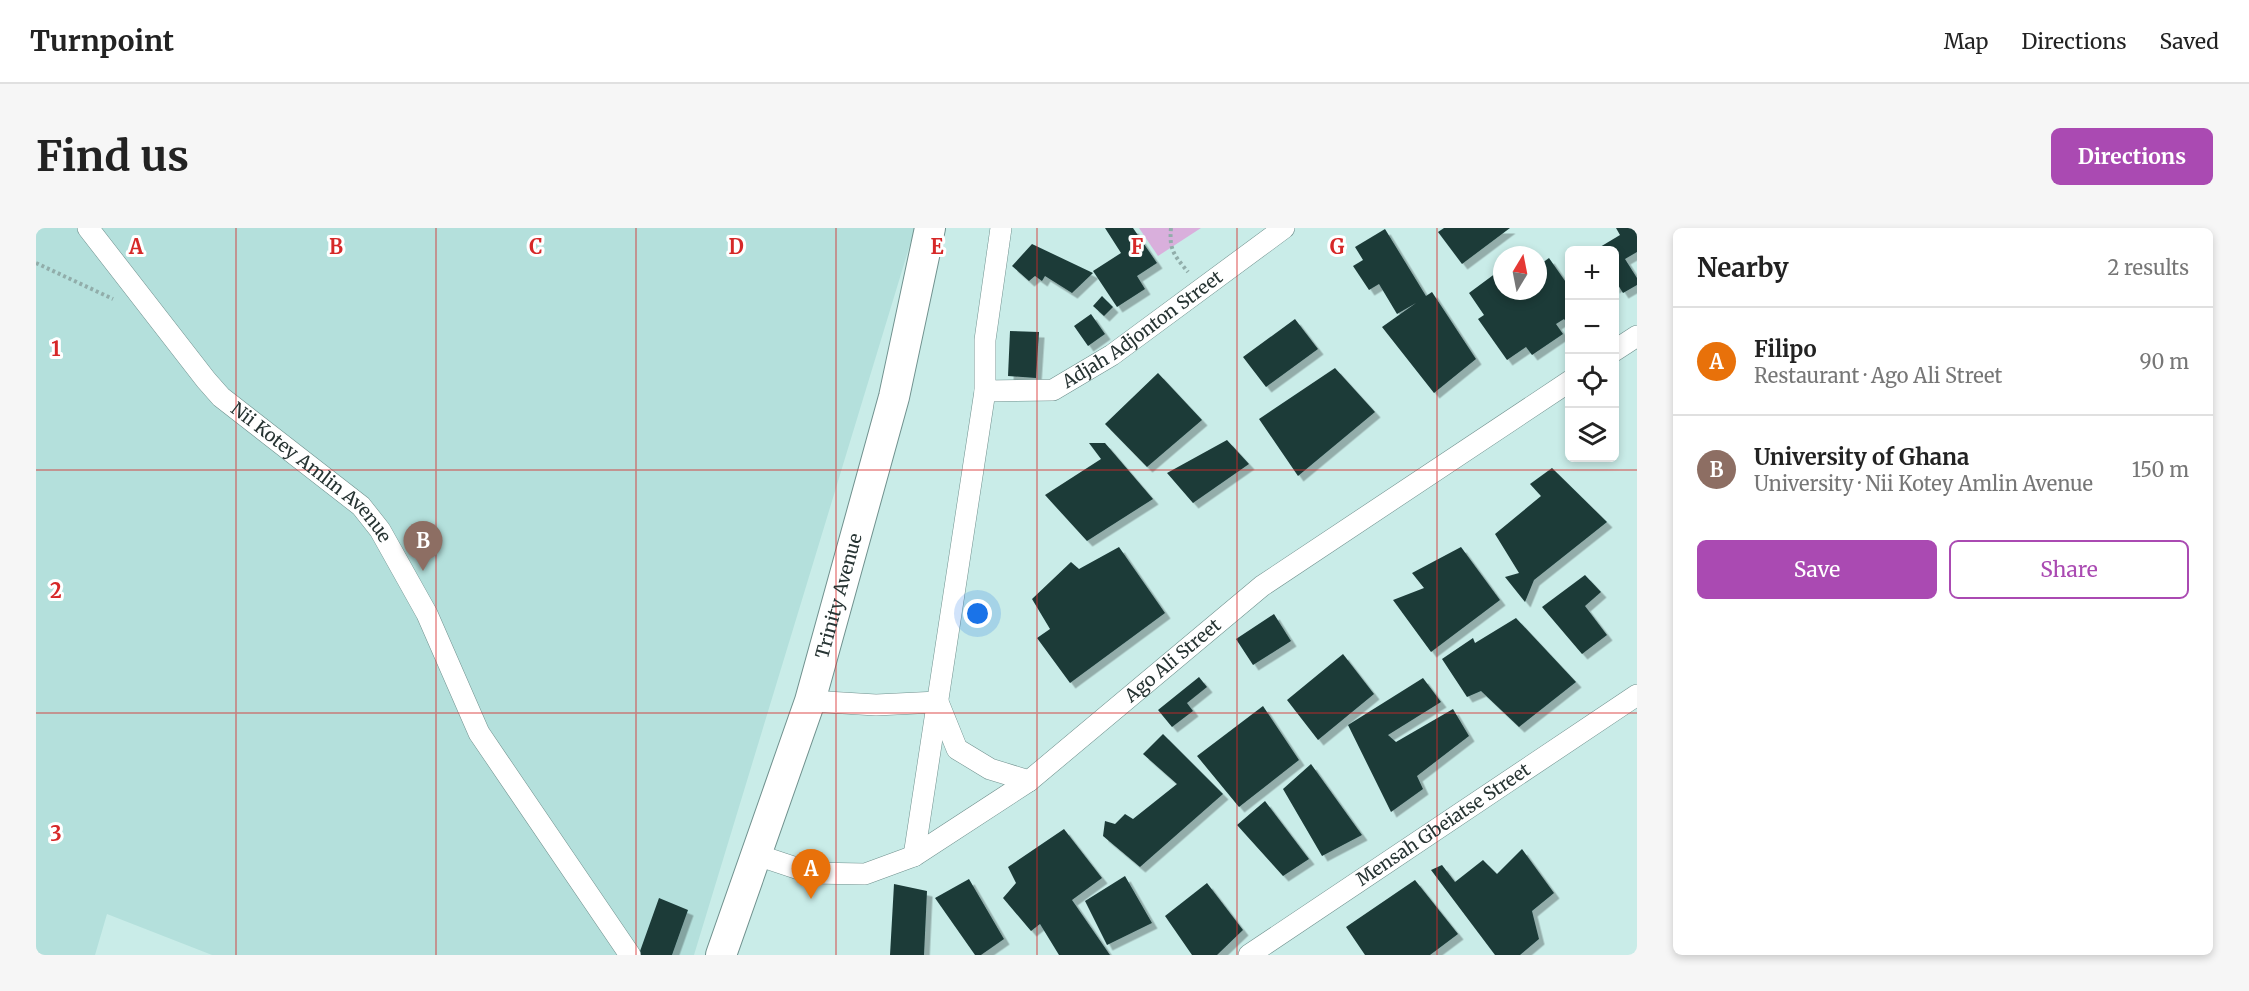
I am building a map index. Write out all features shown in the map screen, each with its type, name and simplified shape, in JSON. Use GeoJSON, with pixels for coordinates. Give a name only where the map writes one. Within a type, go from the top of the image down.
{"type":"FeatureCollection","features":[{"type":"Feature","properties":{"kind":"street","name":"Nii Kotey Amlin Avenue"},"geometry":{"type":"LineString","coordinates":[[88,228],[221,397],[334,483],[361,506],[380,530],[427,614],[479,733],[630,955]]}},
{"type":"Feature","properties":{"kind":"street","name":"Trinity Avenue"},"geometry":{"type":"LineString","coordinates":[[721,955],[810,701],[894,397],[930,228]]}},
{"type":"Feature","properties":{"kind":"street"},"geometry":{"type":"LineString","coordinates":[[914,856],[985,391],[985,340],[1001,228]]}},
{"type":"Feature","properties":{"kind":"street","name":"Adjah Adjonton Street"},"geometry":{"type":"LineString","coordinates":[[985,391],[1053,390],[1112,355],[1284,228]]}},
{"type":"Feature","properties":{"kind":"street"},"geometry":{"type":"LineString","coordinates":[[1619,348],[1637,336]]}},
{"type":"Feature","properties":{"kind":"street","name":"Ago Ali Street"},"geometry":{"type":"LineString","coordinates":[[757,855],[811,873],[865,874],[914,856],[1029,781],[1262,586],[1565,384]]}},
{"type":"Feature","properties":{"kind":"street","name":"Mensah Gbeiatse Street"},"geometry":{"type":"LineString","coordinates":[[1249,955],[1637,695]]}},
{"type":"Feature","properties":{"kind":"street"},"geometry":{"type":"LineString","coordinates":[[810,701],[876,705],[938,702]]}},
{"type":"Feature","properties":{"kind":"street"},"geometry":{"type":"LineString","coordinates":[[938,702],[957,749],[990,769],[1029,781]]}},
{"type":"Feature","properties":{"kind":"path"},"geometry":{"type":"LineString","coordinates":[[1171,228],[1169,240],[1172,252],[1200,288]]}},
{"type":"Feature","properties":{"kind":"path"},"geometry":{"type":"LineString","coordinates":[[36,263],[120,303]]}},
{"type":"Feature","properties":{"kind":"shaded area"},"geometry":{"type":"Polygon","coordinates":[[[36,228],[915,228],[694,955],[212,955],[107,914],[95,955],[36,955],[36,228]]]}},
{"type":"Feature","properties":{"kind":"shaded area"},"geometry":{"type":"Polygon","coordinates":[[[1139,228],[1201,228],[1158,256],[1139,228]]]}},
{"type":"Feature","properties":{"kind":"building"},"geometry":{"type":"Polygon","coordinates":[[[1105,228],[1133,228],[1157,263],[1137,276],[1145,289],[1117,307],[1093,271],[1121,253],[1105,228]]]}},
{"type":"Feature","properties":{"kind":"building"},"geometry":{"type":"Polygon","coordinates":[[[1444,228],[1510,228],[1462,264],[1438,232],[1444,228]]]}},
{"type":"Feature","properties":{"kind":"building"},"geometry":{"type":"Polygon","coordinates":[[[1616,228],[1637,228],[1637,252],[1625,259],[1637,278],[1637,285],[1623,293],[1619,287],[1619,246],[1602,246],[1620,235],[1616,228]]]}},
{"type":"Feature","properties":{"kind":"building"},"geometry":{"type":"Polygon","coordinates":[[[1385,229],[1426,296],[1432,292],[1476,359],[1434,393],[1382,327],[1416,303],[1397,314],[1379,284],[1369,290],[1353,266],[1363,260],[1355,247],[1385,229]]]}},
{"type":"Feature","properties":{"kind":"building"},"geometry":{"type":"Polygon","coordinates":[[[1032,244],[1093,273],[1072,293],[1045,276],[1042,281],[1035,276],[1029,281],[1012,266],[1032,244]]]}},
{"type":"Feature","properties":{"kind":"building"},"geometry":{"type":"Polygon","coordinates":[[[1549,258],[1565,281],[1565,320],[1556,324],[1563,334],[1532,355],[1526,347],[1507,360],[1478,319],[1484,315],[1469,293],[1493,275],[1493,300],[1547,300],[1547,259],[1549,258]]]}},
{"type":"Feature","properties":{"kind":"building"},"geometry":{"type":"Polygon","coordinates":[[[1102,296],[1113,307],[1104,316],[1093,306],[1102,296]]]}},
{"type":"Feature","properties":{"kind":"building"},"geometry":{"type":"Polygon","coordinates":[[[1091,314],[1105,334],[1088,346],[1074,326],[1091,314]]]}},
{"type":"Feature","properties":{"kind":"building"},"geometry":{"type":"Polygon","coordinates":[[[1295,319],[1318,349],[1266,387],[1243,357],[1295,319]]]}},
{"type":"Feature","properties":{"kind":"building"},"geometry":{"type":"Polygon","coordinates":[[[1010,331],[1039,332],[1036,378],[1008,376],[1010,331]]]}},
{"type":"Feature","properties":{"kind":"building"},"geometry":{"type":"Polygon","coordinates":[[[1335,368],[1375,412],[1298,476],[1259,419],[1335,368]]]}},
{"type":"Feature","properties":{"kind":"building"},"geometry":{"type":"Polygon","coordinates":[[[1158,373],[1202,420],[1147,467],[1105,424],[1158,373]]]}},
{"type":"Feature","properties":{"kind":"building"},"geometry":{"type":"Polygon","coordinates":[[[1227,440],[1249,464],[1193,503],[1167,473],[1227,440]]]}},
{"type":"Feature","properties":{"kind":"building"},"geometry":{"type":"Polygon","coordinates":[[[1089,443],[1105,443],[1153,499],[1087,541],[1045,495],[1101,459],[1089,443]]]}},
{"type":"Feature","properties":{"kind":"building"},"geometry":{"type":"Polygon","coordinates":[[[1552,468],[1607,522],[1534,580],[1525,602],[1505,577],[1519,573],[1495,534],[1541,496],[1530,484],[1552,468]]]}},
{"type":"Feature","properties":{"kind":"building"},"geometry":{"type":"Polygon","coordinates":[[[1119,547],[1165,613],[1070,683],[1037,638],[1050,629],[1032,599],[1071,562],[1079,569],[1119,547]]]}},
{"type":"Feature","properties":{"kind":"building"},"geometry":{"type":"Polygon","coordinates":[[[1461,547],[1500,600],[1431,652],[1393,600],[1424,588],[1412,573],[1461,547]]]}},
{"type":"Feature","properties":{"kind":"building"},"geometry":{"type":"Polygon","coordinates":[[[1585,575],[1601,592],[1585,606],[1607,635],[1582,654],[1542,607],[1585,575]]]}},
{"type":"Feature","properties":{"kind":"building"},"geometry":{"type":"Polygon","coordinates":[[[1274,614],[1291,641],[1253,665],[1236,639],[1274,614]]]}},
{"type":"Feature","properties":{"kind":"building"},"geometry":{"type":"Polygon","coordinates":[[[1516,618],[1576,682],[1519,727],[1481,691],[1467,697],[1442,659],[1473,638],[1475,643],[1516,618]]]}},
{"type":"Feature","properties":{"kind":"building"},"geometry":{"type":"Polygon","coordinates":[[[1343,654],[1374,694],[1318,740],[1287,700],[1343,654]]]}},
{"type":"Feature","properties":{"kind":"building"},"geometry":{"type":"Polygon","coordinates":[[[1199,677],[1207,687],[1187,703],[1193,711],[1172,727],[1158,710],[1199,677]]]}},
{"type":"Feature","properties":{"kind":"building"},"geometry":{"type":"Polygon","coordinates":[[[1423,678],[1441,702],[1388,735],[1396,742],[1453,709],[1469,736],[1417,776],[1423,789],[1391,812],[1348,725],[1423,678]]]}},
{"type":"Feature","properties":{"kind":"building"},"geometry":{"type":"Polygon","coordinates":[[[1263,706],[1299,760],[1239,807],[1197,756],[1263,706]]]}},
{"type":"Feature","properties":{"kind":"building"},"geometry":{"type":"Polygon","coordinates":[[[1163,734],[1223,794],[1140,867],[1103,836],[1105,821],[1115,824],[1125,814],[1133,819],[1177,784],[1143,754],[1163,734]]]}},
{"type":"Feature","properties":{"kind":"building"},"geometry":{"type":"Polygon","coordinates":[[[1311,764],[1362,835],[1322,856],[1283,789],[1311,764]]]}},
{"type":"Feature","properties":{"kind":"building"},"geometry":{"type":"Polygon","coordinates":[[[1265,801],[1309,859],[1283,876],[1237,825],[1265,801]]]}},
{"type":"Feature","properties":{"kind":"building"},"geometry":{"type":"Polygon","coordinates":[[[1064,829],[1102,878],[1072,900],[1110,955],[1059,955],[1040,924],[1031,931],[1003,898],[1016,883],[1008,867],[1064,829]]]}},
{"type":"Feature","properties":{"kind":"building"},"geometry":{"type":"Polygon","coordinates":[[[1522,849],[1554,893],[1532,911],[1539,939],[1520,955],[1495,955],[1431,870],[1442,865],[1455,882],[1483,860],[1497,874],[1522,849]]]}},
{"type":"Feature","properties":{"kind":"building"},"geometry":{"type":"Polygon","coordinates":[[[1125,876],[1152,923],[1107,945],[1085,901],[1125,876]]]}},
{"type":"Feature","properties":{"kind":"building"},"geometry":{"type":"Polygon","coordinates":[[[969,879],[1004,939],[981,955],[975,955],[935,898],[969,879]]]}},
{"type":"Feature","properties":{"kind":"building"},"geometry":{"type":"Polygon","coordinates":[[[1415,880],[1458,934],[1430,955],[1365,955],[1346,927],[1415,880]]]}},
{"type":"Feature","properties":{"kind":"building"},"geometry":{"type":"Polygon","coordinates":[[[1207,883],[1243,930],[1217,955],[1192,955],[1165,916],[1207,883]]]}},
{"type":"Feature","properties":{"kind":"building"},"geometry":{"type":"Polygon","coordinates":[[[894,884],[927,891],[924,955],[890,955],[894,884]]]}},
{"type":"Feature","properties":{"kind":"building"},"geometry":{"type":"Polygon","coordinates":[[[659,898],[688,910],[672,955],[641,955],[639,954],[659,898]]]}},
{"type":"Feature","properties":{"kind":"place","name":"University of Ghana"},"geometry":{"type":"Point","coordinates":[423,571]}},
{"type":"Feature","properties":{"kind":"place","name":"Filipo"},"geometry":{"type":"Point","coordinates":[811,899]}}]}
